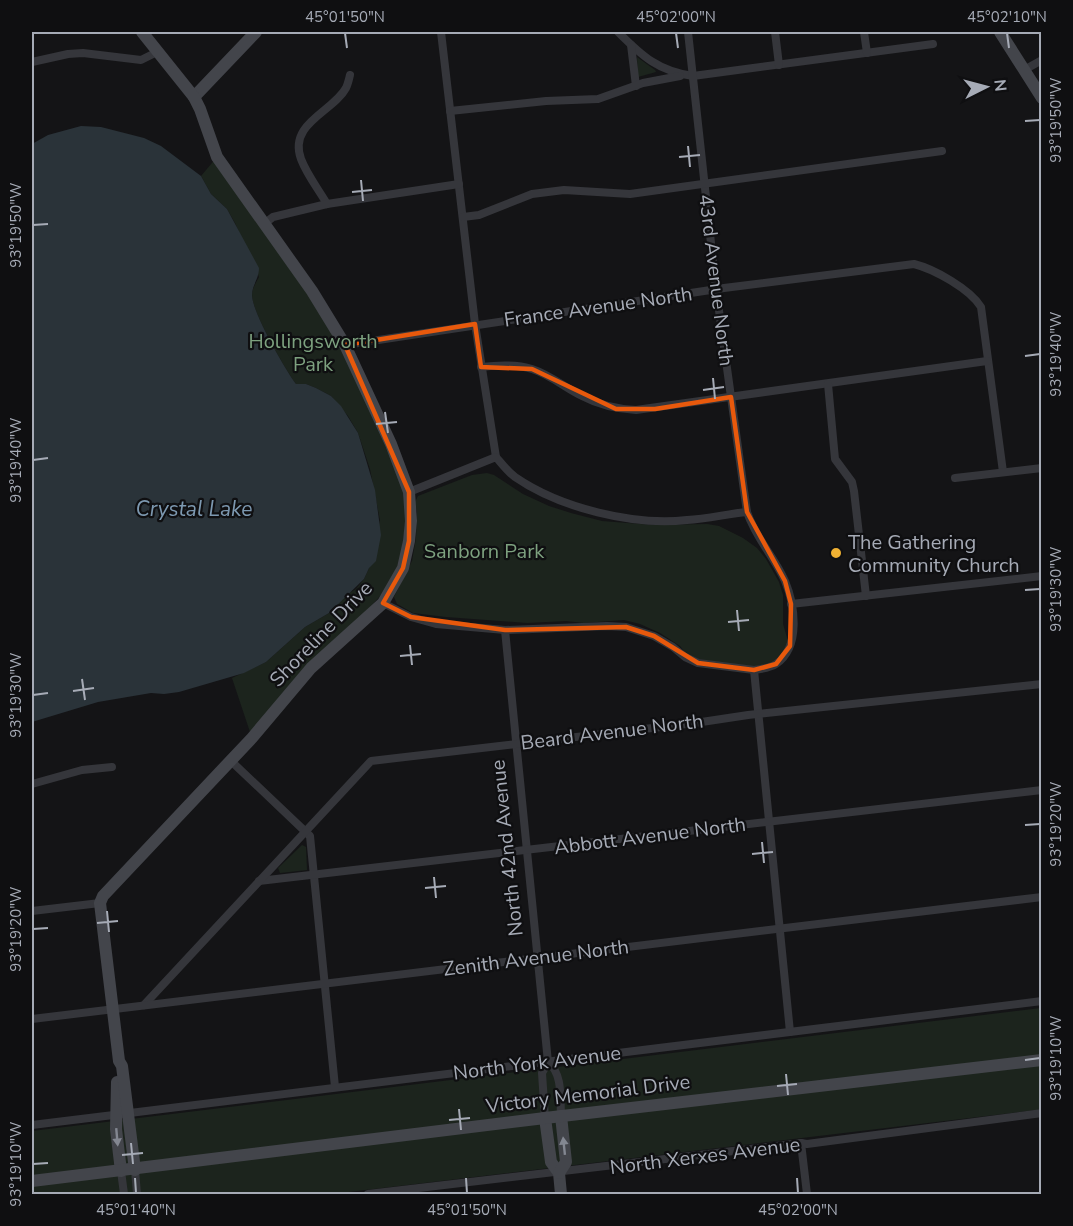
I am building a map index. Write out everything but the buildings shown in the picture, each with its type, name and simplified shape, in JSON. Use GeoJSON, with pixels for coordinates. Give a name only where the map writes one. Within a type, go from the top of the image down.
{"type":"FeatureCollection","features":[{"type":"Feature","properties":{"kind":"street","name":"Shoreline Drive"},"geometry":{"type":"LineString","coordinates":[[100,903],[103,896],[231,761],[311,668],[383,603],[399,576],[406,558],[411,522],[409,492],[391,444],[345,345],[312,291],[217,158],[194,98],[142,32]]}},
{"type":"Feature","properties":{"kind":"street"},"geometry":{"type":"LineString","coordinates":[[194,98],[256,32]]}},
{"type":"Feature","properties":{"kind":"street"},"geometry":{"type":"LineString","coordinates":[[441,32],[475,324],[496,457],[513,476],[546,494],[584,508],[624,518],[687,521],[747,512]]}},
{"type":"Feature","properties":{"kind":"street"},"geometry":{"type":"LineString","coordinates":[[618,32],[660,68],[675,74],[693,76]]}},
{"type":"Feature","properties":{"kind":"street","name":"43rd Avenue North"},"geometry":{"type":"LineString","coordinates":[[688,32],[716,289],[747,512],[752,528],[785,581],[791,604],[794,631],[790,646],[782,659],[770,667],[754,670]]}},
{"type":"Feature","properties":{"kind":"street"},"geometry":{"type":"LineString","coordinates":[[775,32],[779,65]]}},
{"type":"Feature","properties":{"kind":"street"},"geometry":{"type":"LineString","coordinates":[[864,32],[867,53]]}},
{"type":"Feature","properties":{"kind":"street"},"geometry":{"type":"LineString","coordinates":[[1000,32],[1041,98]]}},
{"type":"Feature","properties":{"kind":"street"},"geometry":{"type":"LineString","coordinates":[[450,111],[598,99],[658,79],[933,44]]}},
{"type":"Feature","properties":{"kind":"street"},"geometry":{"type":"LineString","coordinates":[[631,45],[636,86]]}},
{"type":"Feature","properties":{"kind":"street"},"geometry":{"type":"LineString","coordinates":[[32,62],[83,53],[141,60],[157,52]]}},
{"type":"Feature","properties":{"kind":"street"},"geometry":{"type":"LineString","coordinates":[[1024,70],[1041,60]]}},
{"type":"Feature","properties":{"kind":"street"},"geometry":{"type":"LineString","coordinates":[[327,204],[303,164],[300,156],[300,138],[309,123],[346,89],[350,75]]}},
{"type":"Feature","properties":{"kind":"street"},"geometry":{"type":"LineString","coordinates":[[463,217],[479,215],[532,194],[564,190],[630,194],[942,151]]}},
{"type":"Feature","properties":{"kind":"street"},"geometry":{"type":"LineString","coordinates":[[264,224],[273,217],[327,204],[459,184]]}},
{"type":"Feature","properties":{"kind":"street","name":"France Avenue North"},"geometry":{"type":"LineString","coordinates":[[345,345],[716,289],[914,264],[936,272],[975,298],[981,307],[987,361]]}},
{"type":"Feature","properties":{"kind":"street"},"geometry":{"type":"LineString","coordinates":[[481,368],[497,365],[532,369],[549,376],[580,396],[616,409],[654,409],[987,361],[1003,472]]}},
{"type":"Feature","properties":{"kind":"street"},"geometry":{"type":"LineString","coordinates":[[828,384],[836,459],[852,482],[855,491],[866,596]]}},
{"type":"Feature","properties":{"kind":"street"},"geometry":{"type":"LineString","coordinates":[[409,492],[496,457]]}},
{"type":"Feature","properties":{"kind":"street"},"geometry":{"type":"LineString","coordinates":[[955,478],[1041,468]]}},
{"type":"Feature","properties":{"kind":"street"},"geometry":{"type":"LineString","coordinates":[[791,604],[1041,576]]}},
{"type":"Feature","properties":{"kind":"street"},"geometry":{"type":"LineString","coordinates":[[383,603],[427,623],[505,630],[626,627],[654,636],[698,663],[754,670],[790,1032]]}},
{"type":"Feature","properties":{"kind":"street","name":"North 42nd Avenue"},"geometry":{"type":"LineString","coordinates":[[505,630],[548,1062],[542,1073],[545,1118],[551,1162],[559,1173],[561,1194]]}},
{"type":"Feature","properties":{"kind":"street","name":"Beard Avenue North"},"geometry":{"type":"LineString","coordinates":[[144,1005],[371,761],[758,714],[1041,684]]}},
{"type":"Feature","properties":{"kind":"street"},"geometry":{"type":"LineString","coordinates":[[231,761],[310,836],[335,1087]]}},
{"type":"Feature","properties":{"kind":"street"},"geometry":{"type":"LineString","coordinates":[[32,784],[82,770],[112,767]]}},
{"type":"Feature","properties":{"kind":"street","name":"Abbott Avenue North"},"geometry":{"type":"LineString","coordinates":[[259,881],[1041,790]]}},
{"type":"Feature","properties":{"kind":"street","name":"Zenith Avenue North"},"geometry":{"type":"LineString","coordinates":[[32,1019],[1041,897]]}},
{"type":"Feature","properties":{"kind":"street"},"geometry":{"type":"LineString","coordinates":[[32,911],[100,903],[119,1061],[122,1065],[123,1113],[135,1170],[137,1194]]}},
{"type":"Feature","properties":{"kind":"street","name":"North York Avenue"},"geometry":{"type":"LineString","coordinates":[[32,1125],[1041,1001]]}},
{"type":"Feature","properties":{"kind":"street","name":"Victory Memorial Drive"},"geometry":{"type":"LineString","coordinates":[[32,1181],[1041,1060]]}},
{"type":"Feature","properties":{"kind":"street","name":"North 42nd Avenue"},"geometry":{"type":"LineString","coordinates":[[548,1062],[558,1075],[566,1162],[559,1173]]}},
{"type":"Feature","properties":{"kind":"street"},"geometry":{"type":"LineString","coordinates":[[123,1113],[116,1129],[124,1194]]}},
{"type":"Feature","properties":{"kind":"street","name":"North Xerxes Avenue"},"geometry":{"type":"LineString","coordinates":[[368,1194],[807,1144],[1041,1113]]}},
{"type":"Feature","properties":{"kind":"street"},"geometry":{"type":"LineString","coordinates":[[801,1143],[807,1194]]}},
{"type":"Feature","properties":{"kind":"highlighted area"},"geometry":{"type":"Polygon","coordinates":[[[475,324],[481,367],[532,369],[616,409],[655,409],[731,397],[747,512],[785,581],[791,604],[790,646],[776,664],[754,670],[698,663],[654,636],[626,627],[505,630],[411,617],[383,603],[403,568],[409,541],[409,492],[345,345],[475,324]]]}},
{"type":"Feature","properties":{"kind":"green space"},"geometry":{"type":"Polygon","coordinates":[[[637,57],[655,70],[656,72],[638,77],[637,57]]]}},
{"type":"Feature","properties":{"kind":"green space","name":"Hollingsworth Park"},"geometry":{"type":"Polygon","coordinates":[[[217,157],[345,345],[409,492],[399,575],[252,738],[232,678],[266,662],[305,627],[329,613],[347,594],[356,589],[369,568],[380,520],[370,469],[358,433],[348,416],[331,396],[306,384],[296,384],[277,354],[257,314],[252,295],[259,277],[227,209],[211,194],[201,176],[217,157]]]}},
{"type":"Feature","properties":{"kind":"green space","name":"Sanborn Park"},"geometry":{"type":"Polygon","coordinates":[[[487,473],[549,506],[602,521],[653,525],[707,524],[719,526],[743,538],[757,548],[766,559],[779,582],[783,595],[783,624],[788,641],[787,650],[770,664],[750,667],[698,659],[687,655],[680,646],[660,633],[624,620],[527,623],[413,613],[397,604],[394,597],[412,561],[416,538],[415,502],[418,496],[472,475],[487,473]]]}},
{"type":"Feature","properties":{"kind":"green space"},"geometry":{"type":"Polygon","coordinates":[[[302,845],[306,847],[307,870],[280,873],[278,868],[302,845]]]}},
{"type":"Feature","properties":{"kind":"green space"},"geometry":{"type":"Polygon","coordinates":[[[1041,1008],[1041,1109],[1036,1110],[332,1194],[32,1194],[32,1131],[1041,1008]]]}},
{"type":"Feature","properties":{"kind":"water","name":"Crystal Lake"},"geometry":{"type":"Polygon","coordinates":[[[81,126],[101,127],[144,138],[161,146],[201,176],[211,194],[227,209],[259,268],[252,291],[253,303],[284,366],[296,384],[306,384],[331,396],[341,406],[358,433],[375,490],[381,535],[376,561],[369,568],[364,579],[329,613],[305,627],[266,662],[244,673],[179,692],[151,693],[98,702],[32,722],[32,144],[48,135],[81,126]]]}},
{"type":"Feature","properties":{"kind":"place","name":"The Gathering Community Church"},"geometry":{"type":"Point","coordinates":[836,553]}}]}
